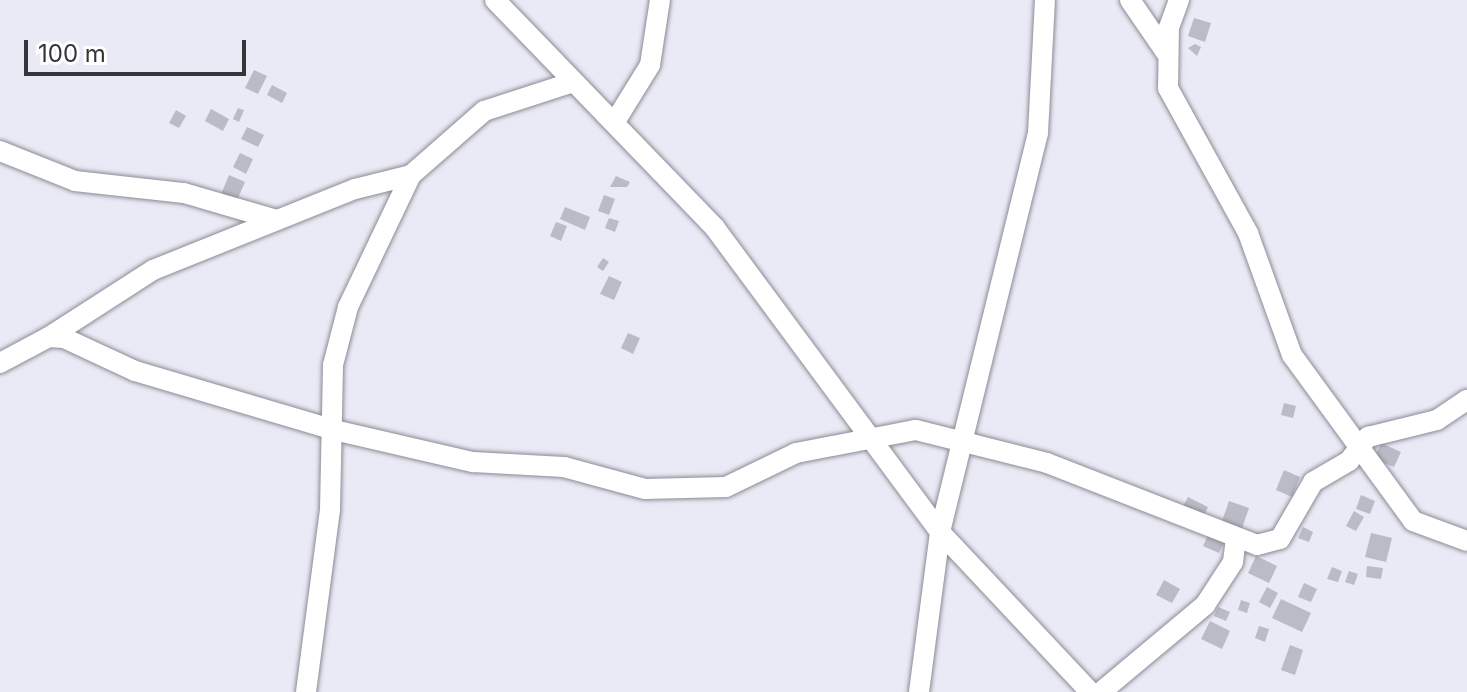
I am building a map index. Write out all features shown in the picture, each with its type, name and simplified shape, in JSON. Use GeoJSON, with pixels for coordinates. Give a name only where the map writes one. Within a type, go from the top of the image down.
{"type":"FeatureCollection","features":[{"type":"Feature","properties":{"kind":"street"},"geometry":{"type":"LineString","coordinates":[[495,0],[573,82],[616,120],[715,228],[940,532],[1090,692]]}},
{"type":"Feature","properties":{"kind":"street"},"geometry":{"type":"LineString","coordinates":[[616,120],[650,65],[660,0]]}},
{"type":"Feature","properties":{"kind":"street"},"geometry":{"type":"LineString","coordinates":[[919,692],[940,532],[1038,133],[1045,0]]}},
{"type":"Feature","properties":{"kind":"street"},"geometry":{"type":"LineString","coordinates":[[1130,0],[1167,54]]}},
{"type":"Feature","properties":{"kind":"street"},"geometry":{"type":"LineString","coordinates":[[1179,0],[1167,54],[1173,102],[1248,233],[1292,355],[1413,521],[1467,541]]}},
{"type":"Feature","properties":{"kind":"street"},"geometry":{"type":"LineString","coordinates":[[4,366],[153,270],[278,220],[411,175],[484,111],[573,82]]}},
{"type":"Feature","properties":{"kind":"street"},"geometry":{"type":"LineString","coordinates":[[0,151],[75,181],[184,193],[278,220]]}},
{"type":"Feature","properties":{"kind":"street"},"geometry":{"type":"LineString","coordinates":[[306,692],[334,430],[331,379],[348,307],[411,175]]}},
{"type":"Feature","properties":{"kind":"street"},"geometry":{"type":"LineString","coordinates":[[49,337],[81,343],[135,371],[334,430],[473,462],[549,465],[645,489],[689,491],[738,484],[796,453],[916,430],[1047,463],[1257,545]]}},
{"type":"Feature","properties":{"kind":"street"},"geometry":{"type":"LineString","coordinates":[[1101,692],[1205,605],[1233,562],[1257,545],[1280,539],[1313,482],[1349,461],[1360,445],[1381,432],[1437,420],[1467,400]]}},
{"type":"Feature","properties":{"kind":"street"},"geometry":{"type":"LineString","coordinates":[[1233,562],[1236,539]]}},
{"type":"Feature","properties":{"kind":"building"},"geometry":{"type":"Polygon","coordinates":[[[1194,18],[1211,23],[1205,42],[1188,36],[1194,18]]]}},
{"type":"Feature","properties":{"kind":"building"},"geometry":{"type":"Polygon","coordinates":[[[1195,44],[1201,47],[1197,56],[1188,48],[1195,44]]]}},
{"type":"Feature","properties":{"kind":"building"},"geometry":{"type":"Polygon","coordinates":[[[254,70],[267,76],[258,94],[245,88],[254,70]]]}},
{"type":"Feature","properties":{"kind":"building"},"geometry":{"type":"Polygon","coordinates":[[[272,85],[287,93],[282,103],[267,95],[272,85]]]}},
{"type":"Feature","properties":{"kind":"building"},"geometry":{"type":"Polygon","coordinates":[[[238,108],[244,110],[239,122],[233,119],[238,108]]]}},
{"type":"Feature","properties":{"kind":"building"},"geometry":{"type":"Polygon","coordinates":[[[211,109],[229,119],[223,131],[205,121],[211,109]]]}},
{"type":"Feature","properties":{"kind":"building"},"geometry":{"type":"Polygon","coordinates":[[[176,110],[186,116],[179,128],[169,123],[176,110]]]}},
{"type":"Feature","properties":{"kind":"building"},"geometry":{"type":"Polygon","coordinates":[[[247,127],[264,135],[258,147],[241,139],[247,127]]]}},
{"type":"Feature","properties":{"kind":"building"},"geometry":{"type":"Polygon","coordinates":[[[240,153],[253,159],[246,174],[233,167],[240,153]]]}},
{"type":"Feature","properties":{"kind":"building"},"geometry":{"type":"Polygon","coordinates":[[[229,175],[245,182],[235,205],[219,199],[229,175]]]}},
{"type":"Feature","properties":{"kind":"building"},"geometry":{"type":"Polygon","coordinates":[[[616,176],[630,182],[627,187],[610,187],[616,176]]]}},
{"type":"Feature","properties":{"kind":"building"},"geometry":{"type":"Polygon","coordinates":[[[604,195],[615,199],[609,215],[598,211],[604,195]]]}},
{"type":"Feature","properties":{"kind":"building"},"geometry":{"type":"Polygon","coordinates":[[[565,207],[590,217],[585,230],[560,219],[565,207]]]}},
{"type":"Feature","properties":{"kind":"building"},"geometry":{"type":"Polygon","coordinates":[[[609,218],[619,221],[615,232],[605,228],[609,218]]]}},
{"type":"Feature","properties":{"kind":"building"},"geometry":{"type":"Polygon","coordinates":[[[556,222],[567,226],[561,241],[550,236],[556,222]]]}},
{"type":"Feature","properties":{"kind":"building"},"geometry":{"type":"Polygon","coordinates":[[[603,258],[609,262],[603,271],[597,267],[603,258]]]}},
{"type":"Feature","properties":{"kind":"building"},"geometry":{"type":"Polygon","coordinates":[[[609,276],[622,282],[614,300],[600,294],[609,276]]]}},
{"type":"Feature","properties":{"kind":"building"},"geometry":{"type":"Polygon","coordinates":[[[628,333],[640,338],[633,354],[621,348],[628,333]]]}},
{"type":"Feature","properties":{"kind":"building"},"geometry":{"type":"Polygon","coordinates":[[[1284,403],[1296,406],[1293,418],[1281,415],[1284,403]]]}},
{"type":"Feature","properties":{"kind":"building"},"geometry":{"type":"Polygon","coordinates":[[[1381,443],[1401,452],[1394,467],[1374,459],[1381,443]]]}},
{"type":"Feature","properties":{"kind":"building"},"geometry":{"type":"Polygon","coordinates":[[[1284,470],[1300,477],[1292,497],[1276,490],[1284,470]]]}},
{"type":"Feature","properties":{"kind":"building"},"geometry":{"type":"Polygon","coordinates":[[[1361,495],[1375,501],[1370,514],[1356,509],[1361,495]]]}},
{"type":"Feature","properties":{"kind":"building"},"geometry":{"type":"Polygon","coordinates":[[[1188,497],[1208,507],[1202,520],[1181,510],[1188,497]]]}},
{"type":"Feature","properties":{"kind":"building"},"geometry":{"type":"Polygon","coordinates":[[[1229,501],[1249,508],[1241,531],[1221,524],[1229,501]]]}},
{"type":"Feature","properties":{"kind":"building"},"geometry":{"type":"Polygon","coordinates":[[[1354,511],[1364,517],[1356,531],[1346,526],[1354,511]]]}},
{"type":"Feature","properties":{"kind":"building"},"geometry":{"type":"Polygon","coordinates":[[[1303,527],[1313,532],[1309,542],[1298,538],[1303,527]]]}},
{"type":"Feature","properties":{"kind":"building"},"geometry":{"type":"Polygon","coordinates":[[[1371,533],[1392,538],[1386,562],[1365,557],[1371,533]]]}},
{"type":"Feature","properties":{"kind":"building"},"geometry":{"type":"Polygon","coordinates":[[[1208,535],[1224,542],[1219,553],[1203,546],[1208,535]]]}},
{"type":"Feature","properties":{"kind":"building"},"geometry":{"type":"Polygon","coordinates":[[[1256,556],[1277,566],[1269,583],[1248,573],[1256,556]]]}},
{"type":"Feature","properties":{"kind":"building"},"geometry":{"type":"Polygon","coordinates":[[[1367,566],[1383,568],[1381,579],[1366,577],[1367,566]]]}},
{"type":"Feature","properties":{"kind":"building"},"geometry":{"type":"Polygon","coordinates":[[[1332,567],[1342,571],[1338,582],[1327,579],[1332,567]]]}},
{"type":"Feature","properties":{"kind":"building"},"geometry":{"type":"Polygon","coordinates":[[[1349,571],[1358,574],[1354,585],[1345,582],[1349,571]]]}},
{"type":"Feature","properties":{"kind":"building"},"geometry":{"type":"Polygon","coordinates":[[[1164,580],[1180,589],[1172,603],[1156,595],[1164,580]]]}},
{"type":"Feature","properties":{"kind":"building"},"geometry":{"type":"Polygon","coordinates":[[[1304,583],[1317,589],[1311,602],[1298,597],[1304,583]]]}},
{"type":"Feature","properties":{"kind":"building"},"geometry":{"type":"Polygon","coordinates":[[[1267,587],[1278,593],[1270,608],[1259,602],[1267,587]]]}},
{"type":"Feature","properties":{"kind":"building"},"geometry":{"type":"Polygon","coordinates":[[[1281,599],[1311,613],[1302,632],[1272,618],[1281,599]]]}},
{"type":"Feature","properties":{"kind":"building"},"geometry":{"type":"Polygon","coordinates":[[[1241,600],[1250,603],[1247,613],[1238,610],[1241,600]]]}},
{"type":"Feature","properties":{"kind":"building"},"geometry":{"type":"Polygon","coordinates":[[[1218,607],[1230,612],[1226,621],[1214,616],[1218,607]]]}},
{"type":"Feature","properties":{"kind":"building"},"geometry":{"type":"Polygon","coordinates":[[[1210,621],[1230,631],[1222,649],[1201,639],[1210,621]]]}},
{"type":"Feature","properties":{"kind":"building"},"geometry":{"type":"Polygon","coordinates":[[[1259,626],[1269,629],[1265,642],[1255,638],[1259,626]]]}},
{"type":"Feature","properties":{"kind":"building"},"geometry":{"type":"Polygon","coordinates":[[[1290,645],[1303,650],[1295,675],[1281,670],[1290,645]]]}}]}
